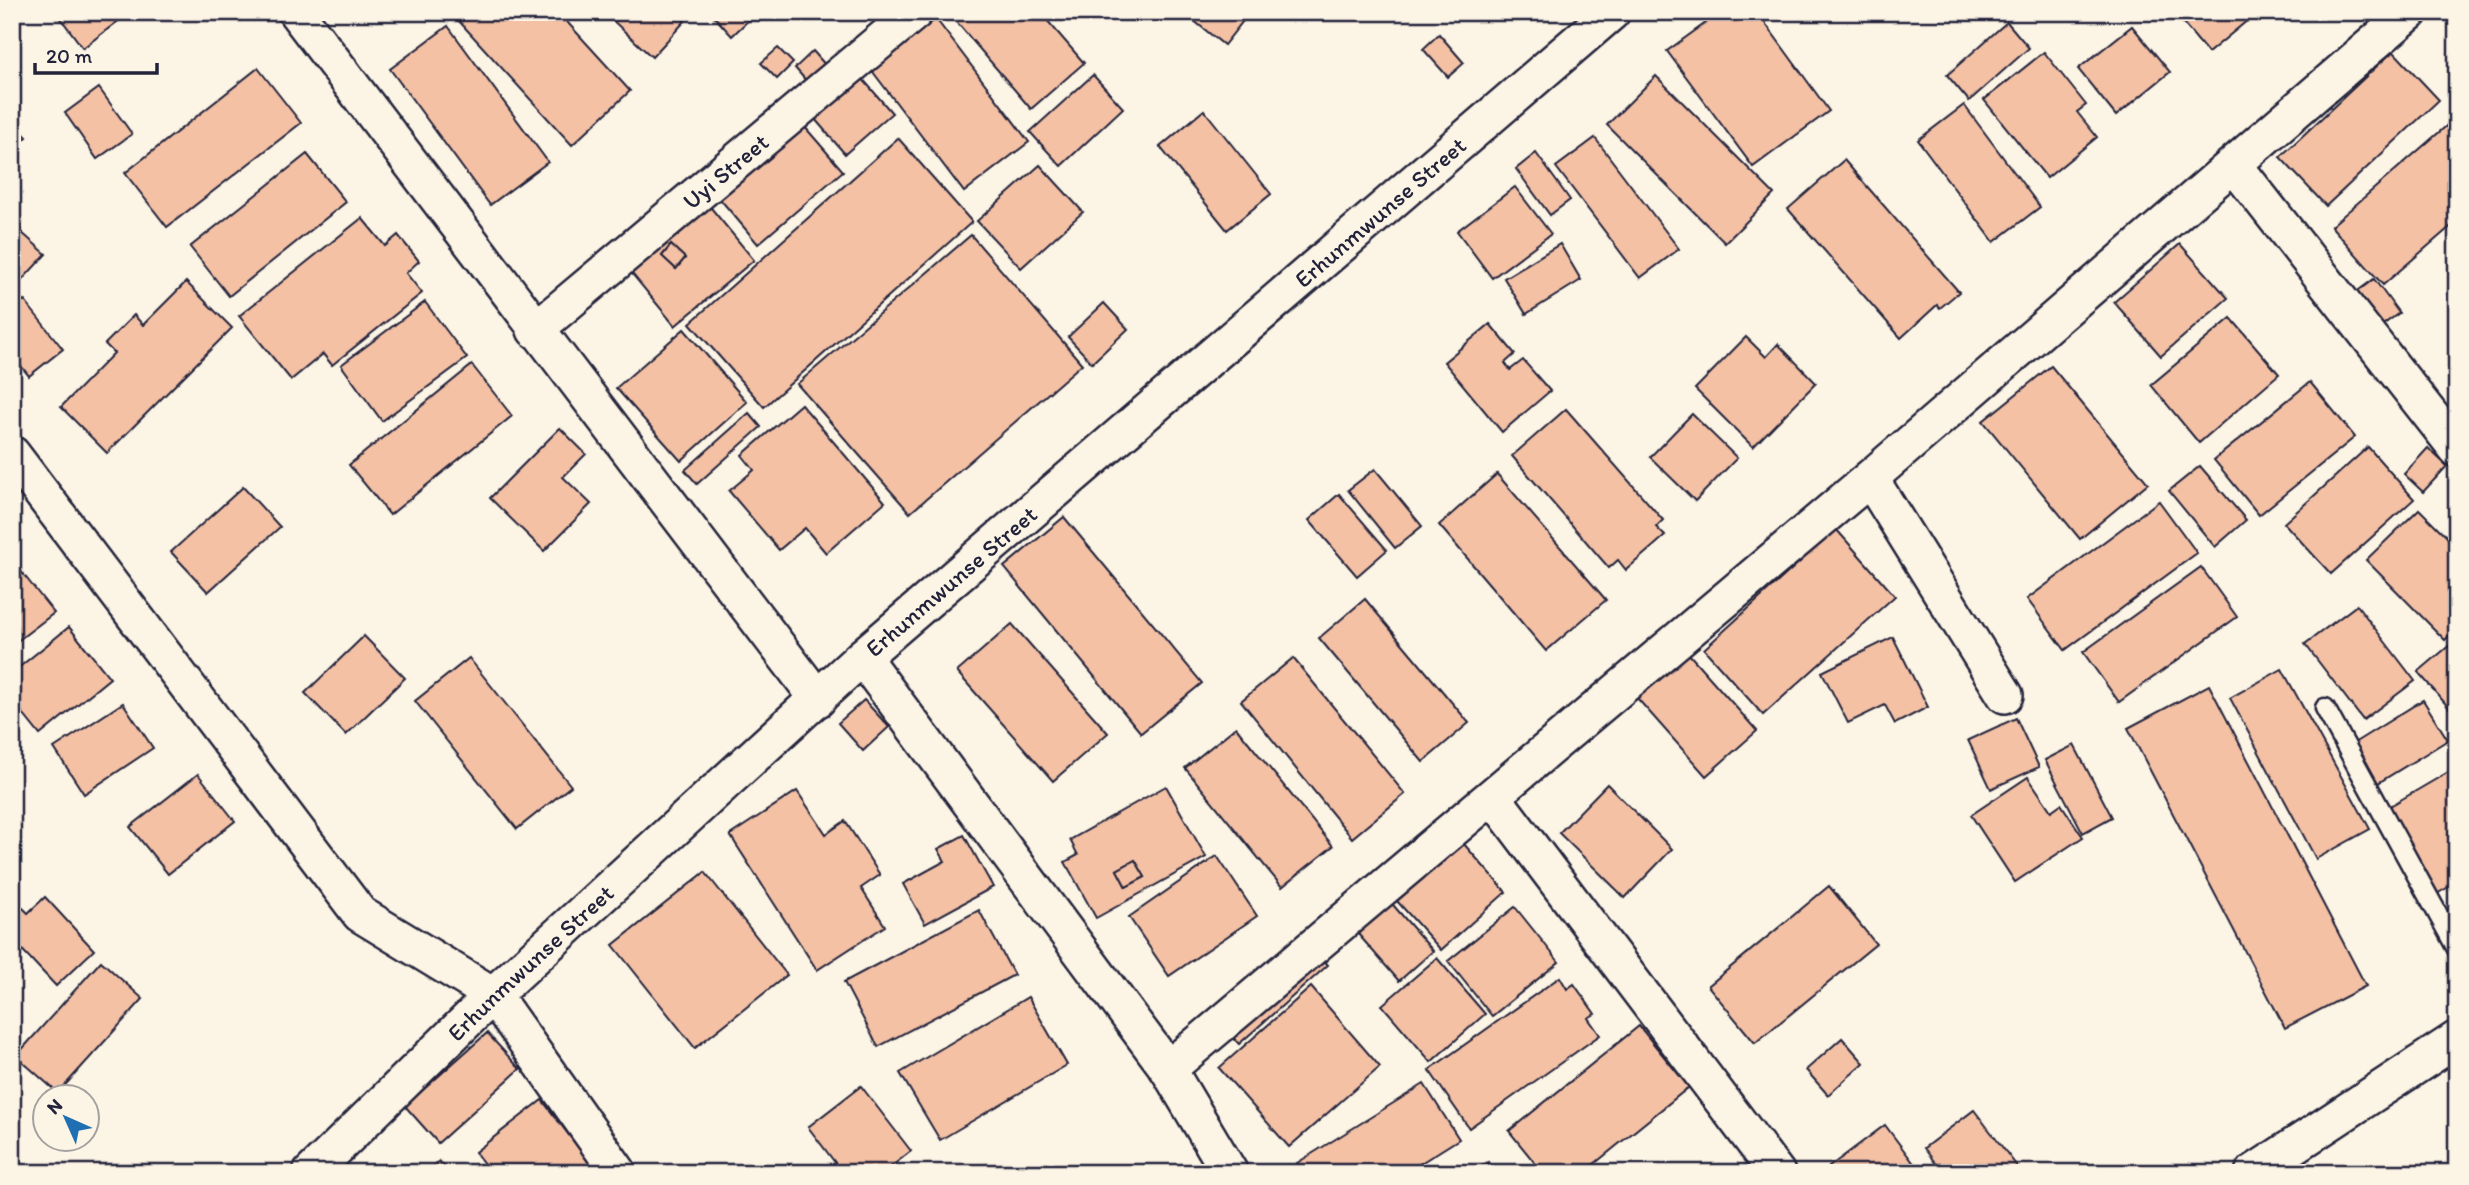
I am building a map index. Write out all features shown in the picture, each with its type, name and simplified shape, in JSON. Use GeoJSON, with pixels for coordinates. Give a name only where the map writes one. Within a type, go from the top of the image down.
{"type":"FeatureCollection","features":[{"type":"Feature","properties":{"kind":"street"},"geometry":{"type":"LineString","coordinates":[[296,12],[818,699]]}},
{"type":"Feature","properties":{"kind":"street","name":"Uyi Street"},"geometry":{"type":"LineString","coordinates":[[535,330],[915,12]]}},
{"type":"Feature","properties":{"kind":"street","name":"Erhunmwunse Street"},"geometry":{"type":"LineString","coordinates":[[311,1173],[494,995],[862,657],[1612,12]]}},
{"type":"Feature","properties":{"kind":"street"},"geometry":{"type":"LineString","coordinates":[[1168,1069],[1870,478],[2235,166],[2410,12]]}},
{"type":"Feature","properties":{"kind":"street"},"geometry":{"type":"LineString","coordinates":[[2235,166],[2457,449]]}},
{"type":"Feature","properties":{"kind":"street"},"geometry":{"type":"LineString","coordinates":[[12,454],[360,914],[494,995],[619,1173]]}},
{"type":"Feature","properties":{"kind":"street"},"geometry":{"type":"LineString","coordinates":[[1870,478],[2005,695]]}},
{"type":"Feature","properties":{"kind":"street"},"geometry":{"type":"LineString","coordinates":[[862,657],[1168,1069],[1230,1173]]}},
{"type":"Feature","properties":{"kind":"street"},"geometry":{"type":"LineString","coordinates":[[1493,797],[1777,1173]]}},
{"type":"Feature","properties":{"kind":"street"},"geometry":{"type":"LineString","coordinates":[[2253,1173],[2457,1039]]}},
{"type":"Feature","properties":{"kind":"lane"},"geometry":{"type":"LineString","coordinates":[[2325,708],[2457,949]]}},
{"type":"Feature","properties":{"kind":"building"},"geometry":{"type":"Polygon","coordinates":[[[56,12],[130,12],[83,48],[56,12]]]}},
{"type":"Feature","properties":{"kind":"building"},"geometry":{"type":"Polygon","coordinates":[[[466,12],[558,12],[630,91],[572,145],[458,20],[466,12]]]}},
{"type":"Feature","properties":{"kind":"building"},"geometry":{"type":"Polygon","coordinates":[[[613,12],[676,12],[685,21],[652,57],[609,17],[613,12]]]}},
{"type":"Feature","properties":{"kind":"building"},"geometry":{"type":"Polygon","coordinates":[[[710,12],[757,12],[732,36],[710,12]]]}},
{"type":"Feature","properties":{"kind":"building"},"geometry":{"type":"Polygon","coordinates":[[[948,12],[1040,12],[1084,63],[1031,109],[948,12]]]}},
{"type":"Feature","properties":{"kind":"building"},"geometry":{"type":"Polygon","coordinates":[[[1183,12],[1250,12],[1224,45],[1183,12]]]}},
{"type":"Feature","properties":{"kind":"building"},"geometry":{"type":"Polygon","coordinates":[[[1721,12],[1757,12],[1829,111],[1753,167],[1667,51],[1721,12]]]}},
{"type":"Feature","properties":{"kind":"building"},"geometry":{"type":"Polygon","coordinates":[[[2174,12],[2252,12],[2254,15],[2208,53],[2174,12]]]}},
{"type":"Feature","properties":{"kind":"building"},"geometry":{"type":"Polygon","coordinates":[[[936,19],[1029,142],[964,192],[870,68],[936,19]]]}},
{"type":"Feature","properties":{"kind":"building"},"geometry":{"type":"Polygon","coordinates":[[[2007,22],[2029,48],[1969,101],[1947,75],[2007,22]]]}},
{"type":"Feature","properties":{"kind":"building"},"geometry":{"type":"Polygon","coordinates":[[[448,26],[548,162],[490,205],[390,69],[448,26]]]}},
{"type":"Feature","properties":{"kind":"building"},"geometry":{"type":"Polygon","coordinates":[[[2132,26],[2170,72],[2116,116],[2078,69],[2132,26]]]}},
{"type":"Feature","properties":{"kind":"building"},"geometry":{"type":"Polygon","coordinates":[[[1439,34],[1464,63],[1448,77],[1423,49],[1439,34]]]}},
{"type":"Feature","properties":{"kind":"building"},"geometry":{"type":"Polygon","coordinates":[[[778,48],[793,63],[777,79],[761,63],[778,48]]]}},
{"type":"Feature","properties":{"kind":"building"},"geometry":{"type":"Polygon","coordinates":[[[813,51],[828,68],[809,84],[795,68],[813,51]]]}},
{"type":"Feature","properties":{"kind":"building"},"geometry":{"type":"Polygon","coordinates":[[[2393,51],[2439,100],[2326,206],[2280,157],[2393,51]]]}},
{"type":"Feature","properties":{"kind":"building"},"geometry":{"type":"Polygon","coordinates":[[[2044,52],[2086,105],[2077,112],[2097,137],[2047,178],[1984,100],[2044,52]]]}},
{"type":"Feature","properties":{"kind":"building"},"geometry":{"type":"Polygon","coordinates":[[[258,68],[301,123],[167,227],[125,173],[258,68]]]}},
{"type":"Feature","properties":{"kind":"building"},"geometry":{"type":"Polygon","coordinates":[[[855,70],[892,113],[845,154],[808,111],[855,70]]]}},
{"type":"Feature","properties":{"kind":"building"},"geometry":{"type":"Polygon","coordinates":[[[1093,75],[1123,108],[1061,166],[1030,132],[1093,75]]]}},
{"type":"Feature","properties":{"kind":"building"},"geometry":{"type":"Polygon","coordinates":[[[1656,76],[1774,194],[1725,243],[1607,125],[1656,76]]]}},
{"type":"Feature","properties":{"kind":"building"},"geometry":{"type":"Polygon","coordinates":[[[99,88],[132,134],[97,159],[65,113],[99,88]]]}},
{"type":"Feature","properties":{"kind":"building"},"geometry":{"type":"Polygon","coordinates":[[[1964,105],[2040,207],[1994,242],[1918,140],[1964,105]]]}},
{"type":"Feature","properties":{"kind":"building"},"geometry":{"type":"Polygon","coordinates":[[[1204,110],[1271,194],[1227,230],[1160,147],[1204,110]]]}},
{"type":"Feature","properties":{"kind":"building"},"geometry":{"type":"Polygon","coordinates":[[[12,122],[27,137],[12,151],[12,122]]]}},
{"type":"Feature","properties":{"kind":"building"},"geometry":{"type":"Polygon","coordinates":[[[2451,122],[2457,129],[2457,221],[2383,285],[2331,226],[2451,122]]]}},
{"type":"Feature","properties":{"kind":"building"},"geometry":{"type":"Polygon","coordinates":[[[804,126],[843,171],[758,244],[720,199],[804,126]]]}},
{"type":"Feature","properties":{"kind":"building"},"geometry":{"type":"Polygon","coordinates":[[[898,138],[972,222],[764,407],[690,323],[898,138]]]}},
{"type":"Feature","properties":{"kind":"building"},"geometry":{"type":"Polygon","coordinates":[[[1595,138],[1679,249],[1640,278],[1556,167],[1595,138]]]}},
{"type":"Feature","properties":{"kind":"building"},"geometry":{"type":"Polygon","coordinates":[[[1536,153],[1570,200],[1550,215],[1516,169],[1536,153]]]}},
{"type":"Feature","properties":{"kind":"building"},"geometry":{"type":"Polygon","coordinates":[[[307,154],[346,202],[229,296],[190,247],[307,154]]]}},
{"type":"Feature","properties":{"kind":"building"},"geometry":{"type":"Polygon","coordinates":[[[1844,160],[1959,292],[1940,308],[1937,305],[1901,338],[1788,209],[1844,160]]]}},
{"type":"Feature","properties":{"kind":"building"},"geometry":{"type":"Polygon","coordinates":[[[1040,165],[1083,212],[1021,268],[977,221],[1040,165]]]}},
{"type":"Feature","properties":{"kind":"building"},"geometry":{"type":"Polygon","coordinates":[[[1515,187],[1551,234],[1492,278],[1457,231],[1515,187]]]}},
{"type":"Feature","properties":{"kind":"building"},"geometry":{"type":"Polygon","coordinates":[[[707,203],[754,260],[675,326],[628,269],[707,203]],[[671,245],[662,256],[676,269],[685,258],[671,245]]]}},
{"type":"Feature","properties":{"kind":"building"},"geometry":{"type":"Polygon","coordinates":[[[362,218],[385,246],[398,235],[419,261],[406,273],[422,293],[332,365],[323,354],[291,380],[239,316],[362,218]]]}},
{"type":"Feature","properties":{"kind":"building"},"geometry":{"type":"Polygon","coordinates":[[[12,224],[46,254],[12,291],[12,224]]]}},
{"type":"Feature","properties":{"kind":"building"},"geometry":{"type":"Polygon","coordinates":[[[971,235],[1082,364],[910,513],[797,384],[971,235]]]}},
{"type":"Feature","properties":{"kind":"building"},"geometry":{"type":"Polygon","coordinates":[[[1560,244],[1581,280],[1526,314],[1504,278],[1560,244]]]}},
{"type":"Feature","properties":{"kind":"building"},"geometry":{"type":"Polygon","coordinates":[[[2180,244],[2228,298],[2161,356],[2114,302],[2180,244]]]}},
{"type":"Feature","properties":{"kind":"building"},"geometry":{"type":"Polygon","coordinates":[[[671,245],[685,258],[676,269],[662,256],[671,245]]]}},
{"type":"Feature","properties":{"kind":"building"},"geometry":{"type":"Polygon","coordinates":[[[2374,279],[2399,313],[2380,327],[2355,293],[2374,279]]]}},
{"type":"Feature","properties":{"kind":"building"},"geometry":{"type":"Polygon","coordinates":[[[186,282],[232,328],[107,453],[61,407],[114,353],[105,344],[134,315],[143,325],[186,282]]]}},
{"type":"Feature","properties":{"kind":"building"},"geometry":{"type":"Polygon","coordinates":[[[24,300],[63,349],[29,376],[12,355],[12,310],[24,300]]]}},
{"type":"Feature","properties":{"kind":"building"},"geometry":{"type":"Polygon","coordinates":[[[425,302],[467,358],[382,421],[341,365],[425,302]]]}},
{"type":"Feature","properties":{"kind":"building"},"geometry":{"type":"Polygon","coordinates":[[[1104,303],[1128,329],[1092,363],[1068,337],[1104,303]]]}},
{"type":"Feature","properties":{"kind":"building"},"geometry":{"type":"Polygon","coordinates":[[[2231,318],[2279,374],[2199,443],[2151,385],[2231,318]]]}},
{"type":"Feature","properties":{"kind":"building"},"geometry":{"type":"Polygon","coordinates":[[[1490,324],[1515,354],[1505,363],[1510,370],[1523,360],[1550,391],[1502,432],[1444,362],[1490,324]]]}},
{"type":"Feature","properties":{"kind":"building"},"geometry":{"type":"Polygon","coordinates":[[[684,329],[747,402],[681,461],[616,388],[684,329]]]}},
{"type":"Feature","properties":{"kind":"building"},"geometry":{"type":"Polygon","coordinates":[[[1746,337],[1766,357],[1778,344],[1816,383],[1753,447],[1695,389],[1746,337]]]}},
{"type":"Feature","properties":{"kind":"building"},"geometry":{"type":"Polygon","coordinates":[[[472,365],[512,416],[390,515],[349,465],[472,365]]]}},
{"type":"Feature","properties":{"kind":"building"},"geometry":{"type":"Polygon","coordinates":[[[2051,366],[2148,483],[2080,539],[1983,421],[2051,366]]]}},
{"type":"Feature","properties":{"kind":"building"},"geometry":{"type":"Polygon","coordinates":[[[2310,382],[2355,437],[2259,515],[2214,460],[2310,382]]]}},
{"type":"Feature","properties":{"kind":"building"},"geometry":{"type":"Polygon","coordinates":[[[801,404],[885,502],[826,553],[805,528],[779,550],[729,491],[754,470],[742,455],[801,404]]]}},
{"type":"Feature","properties":{"kind":"building"},"geometry":{"type":"Polygon","coordinates":[[[1566,409],[1663,520],[1656,527],[1665,536],[1626,570],[1618,560],[1609,568],[1512,456],[1566,409]]]}},
{"type":"Feature","properties":{"kind":"building"},"geometry":{"type":"Polygon","coordinates":[[[749,413],[761,427],[697,484],[685,470],[749,413]]]}},
{"type":"Feature","properties":{"kind":"building"},"geometry":{"type":"Polygon","coordinates":[[[1692,414],[1737,458],[1695,501],[1650,457],[1692,414]]]}},
{"type":"Feature","properties":{"kind":"building"},"geometry":{"type":"Polygon","coordinates":[[[560,428],[586,454],[563,477],[591,504],[544,551],[490,498],[560,428]]]}},
{"type":"Feature","properties":{"kind":"building"},"geometry":{"type":"Polygon","coordinates":[[[2368,447],[2414,499],[2331,574],[2284,523],[2368,447]]]}},
{"type":"Feature","properties":{"kind":"building"},"geometry":{"type":"Polygon","coordinates":[[[2428,448],[2447,466],[2423,492],[2404,474],[2428,448]]]}},
{"type":"Feature","properties":{"kind":"building"},"geometry":{"type":"Polygon","coordinates":[[[2200,466],[2246,520],[2215,547],[2169,491],[2200,466]]]}},
{"type":"Feature","properties":{"kind":"building"},"geometry":{"type":"Polygon","coordinates":[[[1375,469],[1422,526],[1395,548],[1348,490],[1375,469]]]}},
{"type":"Feature","properties":{"kind":"building"},"geometry":{"type":"Polygon","coordinates":[[[1497,474],[1606,600],[1546,651],[1439,525],[1497,474]]]}},
{"type":"Feature","properties":{"kind":"building"},"geometry":{"type":"Polygon","coordinates":[[[243,487],[280,527],[208,592],[171,552],[243,487]]]}},
{"type":"Feature","properties":{"kind":"building"},"geometry":{"type":"Polygon","coordinates":[[[1339,494],[1387,550],[1357,576],[1309,520],[1339,494]]]}},
{"type":"Feature","properties":{"kind":"building"},"geometry":{"type":"Polygon","coordinates":[[[2159,501],[2197,553],[2065,650],[2027,599],[2159,501]]]}},
{"type":"Feature","properties":{"kind":"building"},"geometry":{"type":"Polygon","coordinates":[[[2419,509],[2457,547],[2457,628],[2445,640],[2366,560],[2419,509]]]}},
{"type":"Feature","properties":{"kind":"building"},"geometry":{"type":"Polygon","coordinates":[[[1064,517],[1202,683],[1141,733],[1004,567],[1064,517]]]}},
{"type":"Feature","properties":{"kind":"building"},"geometry":{"type":"Polygon","coordinates":[[[1836,529],[1895,596],[1763,715],[1704,649],[1836,529]]]}},
{"type":"Feature","properties":{"kind":"building"},"geometry":{"type":"Polygon","coordinates":[[[12,560],[54,613],[12,645],[12,560]]]}},
{"type":"Feature","properties":{"kind":"building"},"geometry":{"type":"Polygon","coordinates":[[[2201,567],[2237,617],[2119,702],[2083,652],[2201,567]]]}},
{"type":"Feature","properties":{"kind":"building"},"geometry":{"type":"Polygon","coordinates":[[[1365,599],[1469,723],[1423,762],[1319,638],[1365,599]]]}},
{"type":"Feature","properties":{"kind":"building"},"geometry":{"type":"Polygon","coordinates":[[[2357,605],[2415,681],[2363,720],[2305,644],[2357,605]]]}},
{"type":"Feature","properties":{"kind":"building"},"geometry":{"type":"Polygon","coordinates":[[[1012,624],[1108,733],[1053,781],[957,672],[1012,624]]]}},
{"type":"Feature","properties":{"kind":"building"},"geometry":{"type":"Polygon","coordinates":[[[69,627],[110,678],[40,735],[12,700],[12,673],[69,627]]]}},
{"type":"Feature","properties":{"kind":"building"},"geometry":{"type":"Polygon","coordinates":[[[364,636],[405,678],[346,735],[305,693],[364,636]]]}},
{"type":"Feature","properties":{"kind":"building"},"geometry":{"type":"Polygon","coordinates":[[[1893,637],[1928,707],[1895,724],[1885,705],[1848,723],[1822,672],[1893,637]]]}},
{"type":"Feature","properties":{"kind":"building"},"geometry":{"type":"Polygon","coordinates":[[[2457,639],[2457,717],[2418,672],[2457,639]]]}},
{"type":"Feature","properties":{"kind":"building"},"geometry":{"type":"Polygon","coordinates":[[[1688,653],[1757,731],[1706,776],[1637,698],[1688,653]]]}},
{"type":"Feature","properties":{"kind":"building"},"geometry":{"type":"Polygon","coordinates":[[[469,658],[571,786],[517,829],[415,701],[469,658]]]}},
{"type":"Feature","properties":{"kind":"building"},"geometry":{"type":"Polygon","coordinates":[[[1293,658],[1405,794],[1352,838],[1241,701],[1293,658]]]}},
{"type":"Feature","properties":{"kind":"building"},"geometry":{"type":"Polygon","coordinates":[[[2282,669],[2370,829],[2316,859],[2230,698],[2282,669]]]}},
{"type":"Feature","properties":{"kind":"building"},"geometry":{"type":"Polygon","coordinates":[[[2209,685],[2366,986],[2285,1028],[2128,728],[2209,685]]]}},
{"type":"Feature","properties":{"kind":"building"},"geometry":{"type":"Polygon","coordinates":[[[864,700],[889,727],[863,751],[838,723],[864,700]]]}},
{"type":"Feature","properties":{"kind":"building"},"geometry":{"type":"Polygon","coordinates":[[[2423,700],[2448,740],[2378,783],[2354,743],[2423,700]]]}},
{"type":"Feature","properties":{"kind":"building"},"geometry":{"type":"Polygon","coordinates":[[[123,703],[153,748],[84,794],[54,748],[123,703]]]}},
{"type":"Feature","properties":{"kind":"building"},"geometry":{"type":"Polygon","coordinates":[[[2016,718],[2039,767],[1991,789],[1968,740],[2016,718]]]}},
{"type":"Feature","properties":{"kind":"building"},"geometry":{"type":"Polygon","coordinates":[[[1236,727],[1333,846],[1282,887],[1185,768],[1236,727]]]}},
{"type":"Feature","properties":{"kind":"building"},"geometry":{"type":"Polygon","coordinates":[[[2074,745],[2112,817],[2083,833],[2045,760],[2074,745]]]}},
{"type":"Feature","properties":{"kind":"building"},"geometry":{"type":"Polygon","coordinates":[[[2457,767],[2457,882],[2435,895],[2385,809],[2457,767]]]}},
{"type":"Feature","properties":{"kind":"building"},"geometry":{"type":"Polygon","coordinates":[[[198,774],[235,821],[168,874],[130,827],[198,774]]]}},
{"type":"Feature","properties":{"kind":"building"},"geometry":{"type":"Polygon","coordinates":[[[2028,777],[2051,811],[2061,804],[2083,837],[2015,882],[1971,815],[2028,777]]]}},
{"type":"Feature","properties":{"kind":"building"},"geometry":{"type":"Polygon","coordinates":[[[1607,784],[1672,849],[1625,898],[1559,833],[1607,784]]]}},
{"type":"Feature","properties":{"kind":"building"},"geometry":{"type":"Polygon","coordinates":[[[1166,786],[1206,857],[1096,918],[1065,862],[1078,855],[1070,840],[1166,786]],[[1135,860],[1117,870],[1126,887],[1145,877],[1135,860]]]}},
{"type":"Feature","properties":{"kind":"building"},"geometry":{"type":"Polygon","coordinates":[[[797,791],[826,834],[845,821],[880,875],[861,888],[885,926],[817,970],[730,835],[797,791]]]}},
{"type":"Feature","properties":{"kind":"building"},"geometry":{"type":"Polygon","coordinates":[[[964,835],[993,887],[925,924],[903,884],[945,861],[938,849],[964,835]]]}},
{"type":"Feature","properties":{"kind":"building"},"geometry":{"type":"Polygon","coordinates":[[[1463,843],[1506,892],[1441,950],[1397,901],[1463,843]]]}},
{"type":"Feature","properties":{"kind":"building"},"geometry":{"type":"Polygon","coordinates":[[[1217,856],[1257,916],[1169,976],[1129,917],[1217,856]]]}},
{"type":"Feature","properties":{"kind":"building"},"geometry":{"type":"Polygon","coordinates":[[[1135,860],[1145,877],[1126,887],[1117,870],[1135,860]]]}},
{"type":"Feature","properties":{"kind":"building"},"geometry":{"type":"Polygon","coordinates":[[[705,872],[787,975],[695,1048],[613,945],[705,872]]]}},
{"type":"Feature","properties":{"kind":"building"},"geometry":{"type":"Polygon","coordinates":[[[1829,886],[1876,944],[1755,1043],[1708,986],[1829,886]]]}},
{"type":"Feature","properties":{"kind":"building"},"geometry":{"type":"Polygon","coordinates":[[[45,897],[94,950],[56,986],[12,939],[12,912],[20,905],[28,913],[45,897]]]}},
{"type":"Feature","properties":{"kind":"building"},"geometry":{"type":"Polygon","coordinates":[[[1387,898],[1433,951],[1399,981],[1352,927],[1387,898]]]}},
{"type":"Feature","properties":{"kind":"building"},"geometry":{"type":"Polygon","coordinates":[[[1515,907],[1559,962],[1492,1016],[1448,961],[1515,907]]]}},
{"type":"Feature","properties":{"kind":"building"},"geometry":{"type":"Polygon","coordinates":[[[979,910],[1014,975],[878,1047],[844,982],[979,910]]]}},
{"type":"Feature","properties":{"kind":"building"},"geometry":{"type":"Polygon","coordinates":[[[1315,950],[1328,965],[1239,1044],[1226,1030],[1315,950]]]}},
{"type":"Feature","properties":{"kind":"building"},"geometry":{"type":"Polygon","coordinates":[[[1437,958],[1485,1014],[1431,1062],[1382,1005],[1437,958]]]}},
{"type":"Feature","properties":{"kind":"building"},"geometry":{"type":"Polygon","coordinates":[[[101,961],[143,999],[66,1084],[48,1084],[16,1056],[101,961]]]}},
{"type":"Feature","properties":{"kind":"building"},"geometry":{"type":"Polygon","coordinates":[[[1560,977],[1567,989],[1574,984],[1595,1014],[1588,1018],[1600,1035],[1469,1128],[1429,1070],[1560,977]]]}},
{"type":"Feature","properties":{"kind":"building"},"geometry":{"type":"Polygon","coordinates":[[[1311,987],[1380,1067],[1289,1147],[1219,1068],[1311,987]]]}},
{"type":"Feature","properties":{"kind":"building"},"geometry":{"type":"Polygon","coordinates":[[[1028,997],[1067,1065],[940,1140],[900,1073],[1028,997]]]}},
{"type":"Feature","properties":{"kind":"building"},"geometry":{"type":"Polygon","coordinates":[[[1639,1026],[1689,1087],[1583,1173],[1543,1173],[1509,1131],[1639,1026]]]}},
{"type":"Feature","properties":{"kind":"building"},"geometry":{"type":"Polygon","coordinates":[[[487,1033],[520,1069],[438,1143],[405,1106],[487,1033]]]}},
{"type":"Feature","properties":{"kind":"building"},"geometry":{"type":"Polygon","coordinates":[[[1842,1038],[1864,1063],[1828,1095],[1806,1070],[1842,1038]]]}},
{"type":"Feature","properties":{"kind":"building"},"geometry":{"type":"Polygon","coordinates":[[[1424,1084],[1459,1139],[1405,1173],[1302,1173],[1297,1163],[1424,1084]]]}},
{"type":"Feature","properties":{"kind":"building"},"geometry":{"type":"Polygon","coordinates":[[[861,1086],[911,1151],[883,1173],[843,1173],[808,1127],[861,1086]]]}},
{"type":"Feature","properties":{"kind":"building"},"geometry":{"type":"Polygon","coordinates":[[[542,1100],[598,1173],[491,1173],[475,1152],[542,1100]]]}},
{"type":"Feature","properties":{"kind":"building"},"geometry":{"type":"Polygon","coordinates":[[[1974,1110],[2022,1173],[1943,1173],[1924,1148],[1974,1110]]]}},
{"type":"Feature","properties":{"kind":"building"},"geometry":{"type":"Polygon","coordinates":[[[1885,1125],[1921,1173],[1833,1173],[1829,1167],[1885,1125]]]}},
{"type":"Feature","properties":{"kind":"building"},"geometry":{"type":"Polygon","coordinates":[[[439,1161],[451,1173],[426,1173],[439,1161]]]}},
{"type":"Feature","properties":{"kind":"building"},"geometry":{"type":"Polygon","coordinates":[[[1488,1162],[1494,1173],[1470,1173],[1488,1162]]]}}]}
